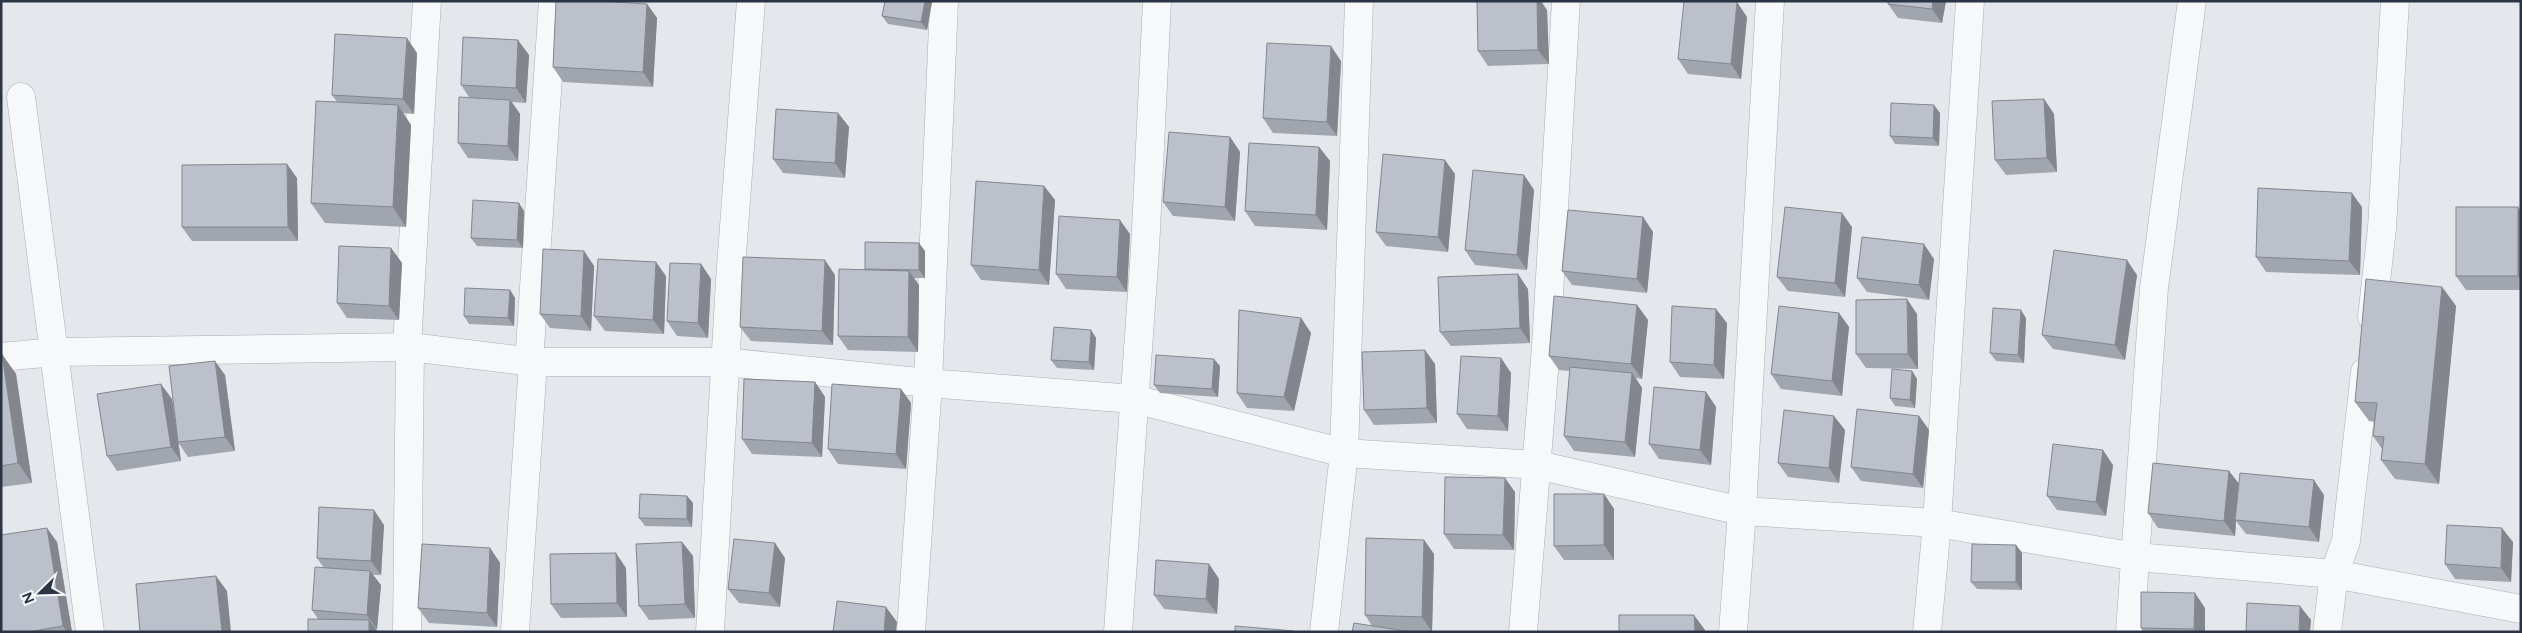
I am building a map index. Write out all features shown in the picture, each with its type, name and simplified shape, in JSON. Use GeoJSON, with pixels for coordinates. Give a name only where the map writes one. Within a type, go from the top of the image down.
{"type":"FeatureCollection","features":[{"type":"Feature","properties":{"kind":"street"},"geometry":{"type":"LineString","coordinates":[[407,632],[410,347],[407,346],[427,1]]}},
{"type":"Feature","properties":{"kind":"street"},"geometry":{"type":"LineString","coordinates":[[516,632],[533,362],[530,348],[553,1]]}},
{"type":"Feature","properties":{"kind":"street"},"geometry":{"type":"LineString","coordinates":[[710,632],[726,362],[751,1]]}},
{"type":"Feature","properties":{"kind":"street"},"geometry":{"type":"LineString","coordinates":[[911,632],[928,383],[944,1]]}},
{"type":"Feature","properties":{"kind":"street"},"geometry":{"type":"LineString","coordinates":[[1118,632],[1145,250],[1157,1]]}},
{"type":"Feature","properties":{"kind":"street"},"geometry":{"type":"LineString","coordinates":[[1324,632],[1344,453],[1358,1]]}},
{"type":"Feature","properties":{"kind":"street"},"geometry":{"type":"LineString","coordinates":[[1523,632],[1537,466],[1566,1]]}},
{"type":"Feature","properties":{"kind":"street"},"geometry":{"type":"LineString","coordinates":[[1733,632],[1742,511],[1770,1]]}},
{"type":"Feature","properties":{"kind":"street"},"geometry":{"type":"LineString","coordinates":[[1927,632],[1937,523],[1970,1]]}},
{"type":"Feature","properties":{"kind":"street"},"geometry":{"type":"LineString","coordinates":[[2130,632],[2154,288],[2192,1]]}},
{"type":"Feature","properties":{"kind":"street"},"geometry":{"type":"LineString","coordinates":[[2327,632],[2334,574],[2346,541],[2382,228],[2395,1]]}},
{"type":"Feature","properties":{"kind":"street"},"geometry":{"type":"LineString","coordinates":[[21,97],[90,632]]}},
{"type":"Feature","properties":{"kind":"street"},"geometry":{"type":"LineString","coordinates":[[1,357],[55,352],[410,347],[533,362],[726,362],[928,383],[1134,399],[1344,453],[1537,466],[1742,511],[1937,523],[2136,557],[2334,574],[2521,609]]}},
{"type":"Feature","properties":{"kind":"building"},"geometry":{"type":"Polygon","coordinates":[[[556,1],[647,4],[643,72],[553,67],[556,1]]]}},
{"type":"Feature","properties":{"kind":"building"},"geometry":{"type":"Polygon","coordinates":[[[885,1],[925,1],[921,22],[882,16],[885,1]]]}},
{"type":"Feature","properties":{"kind":"building"},"geometry":{"type":"Polygon","coordinates":[[[1477,1],[1537,1],[1538,50],[1478,51],[1477,1]]]}},
{"type":"Feature","properties":{"kind":"building"},"geometry":{"type":"Polygon","coordinates":[[[1684,1],[1737,2],[1731,64],[1678,59],[1684,1]]]}},
{"type":"Feature","properties":{"kind":"building"},"geometry":{"type":"Polygon","coordinates":[[[1888,1],[1933,1],[1932,9],[1888,4],[1888,1]]]}},
{"type":"Feature","properties":{"kind":"building"},"geometry":{"type":"Polygon","coordinates":[[[335,34],[407,38],[403,99],[332,95],[335,34]]]}},
{"type":"Feature","properties":{"kind":"building"},"geometry":{"type":"Polygon","coordinates":[[[463,37],[518,40],[516,88],[461,85],[463,37]]]}},
{"type":"Feature","properties":{"kind":"building"},"geometry":{"type":"Polygon","coordinates":[[[1267,43],[1331,46],[1327,122],[1263,118],[1267,43]]]}},
{"type":"Feature","properties":{"kind":"building"},"geometry":{"type":"Polygon","coordinates":[[[459,97],[510,100],[508,146],[458,143],[459,97]]]}},
{"type":"Feature","properties":{"kind":"building"},"geometry":{"type":"Polygon","coordinates":[[[2044,99],[2047,158],[1995,160],[1992,101],[2044,99]]]}},
{"type":"Feature","properties":{"kind":"building"},"geometry":{"type":"Polygon","coordinates":[[[316,101],[398,105],[393,207],[311,203],[316,101]]]}},
{"type":"Feature","properties":{"kind":"building"},"geometry":{"type":"Polygon","coordinates":[[[1891,103],[1934,105],[1933,138],[1890,136],[1891,103]]]}},
{"type":"Feature","properties":{"kind":"building"},"geometry":{"type":"Polygon","coordinates":[[[776,109],[838,113],[835,163],[773,159],[776,109]]]}},
{"type":"Feature","properties":{"kind":"building"},"geometry":{"type":"Polygon","coordinates":[[[1169,132],[1230,137],[1225,207],[1163,202],[1169,132]]]}},
{"type":"Feature","properties":{"kind":"building"},"geometry":{"type":"Polygon","coordinates":[[[1249,143],[1319,147],[1316,215],[1245,211],[1249,143]]]}},
{"type":"Feature","properties":{"kind":"building"},"geometry":{"type":"Polygon","coordinates":[[[1383,154],[1445,160],[1438,237],[1376,232],[1383,154]]]}},
{"type":"Feature","properties":{"kind":"building"},"geometry":{"type":"Polygon","coordinates":[[[287,164],[288,227],[182,227],[182,165],[287,164]]]}},
{"type":"Feature","properties":{"kind":"building"},"geometry":{"type":"Polygon","coordinates":[[[1473,170],[1524,175],[1517,255],[1465,250],[1473,170]]]}},
{"type":"Feature","properties":{"kind":"building"},"geometry":{"type":"Polygon","coordinates":[[[976,181],[1044,186],[1039,270],[971,265],[976,181]]]}},
{"type":"Feature","properties":{"kind":"building"},"geometry":{"type":"Polygon","coordinates":[[[2258,188],[2352,193],[2349,261],[2256,257],[2258,188]]]}},
{"type":"Feature","properties":{"kind":"building"},"geometry":{"type":"Polygon","coordinates":[[[473,200],[519,203],[517,240],[471,238],[473,200]]]}},
{"type":"Feature","properties":{"kind":"building"},"geometry":{"type":"Polygon","coordinates":[[[1785,207],[1842,213],[1835,283],[1777,277],[1785,207]]]}},
{"type":"Feature","properties":{"kind":"building"},"geometry":{"type":"Polygon","coordinates":[[[2456,207],[2518,207],[2518,276],[2456,276],[2456,207]]]}},
{"type":"Feature","properties":{"kind":"building"},"geometry":{"type":"Polygon","coordinates":[[[1568,210],[1643,217],[1637,279],[1562,271],[1568,210]]]}},
{"type":"Feature","properties":{"kind":"building"},"geometry":{"type":"Polygon","coordinates":[[[1059,216],[1120,220],[1117,277],[1056,274],[1059,216]]]}},
{"type":"Feature","properties":{"kind":"building"},"geometry":{"type":"Polygon","coordinates":[[[1862,237],[1924,244],[1919,285],[1857,278],[1862,237]]]}},
{"type":"Feature","properties":{"kind":"building"},"geometry":{"type":"Polygon","coordinates":[[[865,242],[919,243],[919,270],[865,269],[865,242]]]}},
{"type":"Feature","properties":{"kind":"building"},"geometry":{"type":"Polygon","coordinates":[[[339,246],[391,248],[389,306],[337,303],[339,246]]]}},
{"type":"Feature","properties":{"kind":"building"},"geometry":{"type":"Polygon","coordinates":[[[543,249],[584,251],[581,316],[540,314],[543,249]]]}},
{"type":"Feature","properties":{"kind":"building"},"geometry":{"type":"Polygon","coordinates":[[[2054,250],[2127,260],[2115,345],[2042,335],[2054,250]]]}},
{"type":"Feature","properties":{"kind":"building"},"geometry":{"type":"Polygon","coordinates":[[[743,257],[825,260],[822,331],[740,327],[743,257]]]}},
{"type":"Feature","properties":{"kind":"building"},"geometry":{"type":"Polygon","coordinates":[[[598,259],[656,262],[653,320],[594,316],[598,259]]]}},
{"type":"Feature","properties":{"kind":"building"},"geometry":{"type":"Polygon","coordinates":[[[670,263],[701,264],[698,323],[667,321],[670,263]]]}},
{"type":"Feature","properties":{"kind":"building"},"geometry":{"type":"Polygon","coordinates":[[[839,269],[909,271],[908,337],[838,336],[839,269]]]}},
{"type":"Feature","properties":{"kind":"building"},"geometry":{"type":"Polygon","coordinates":[[[1518,274],[1520,328],[1440,332],[1438,277],[1518,274]]]}},
{"type":"Feature","properties":{"kind":"building"},"geometry":{"type":"Polygon","coordinates":[[[2366,279],[2442,287],[2425,464],[2381,460],[2384,437],[2373,436],[2377,403],[2355,402],[2366,279]]]}},
{"type":"Feature","properties":{"kind":"building"},"geometry":{"type":"Polygon","coordinates":[[[465,288],[510,290],[508,318],[464,316],[465,288]]]}},
{"type":"Feature","properties":{"kind":"building"},"geometry":{"type":"Polygon","coordinates":[[[1554,296],[1637,305],[1631,364],[1549,356],[1554,296]]]}},
{"type":"Feature","properties":{"kind":"building"},"geometry":{"type":"Polygon","coordinates":[[[1907,299],[1908,354],[1856,354],[1856,300],[1907,299]]]}},
{"type":"Feature","properties":{"kind":"building"},"geometry":{"type":"Polygon","coordinates":[[[1672,306],[1716,309],[1714,365],[1670,362],[1672,306]]]}},
{"type":"Feature","properties":{"kind":"building"},"geometry":{"type":"Polygon","coordinates":[[[1779,306],[1839,313],[1832,381],[1771,374],[1779,306]]]}},
{"type":"Feature","properties":{"kind":"building"},"geometry":{"type":"Polygon","coordinates":[[[1993,308],[2021,310],[2018,355],[1990,353],[1993,308]]]}},
{"type":"Feature","properties":{"kind":"building"},"geometry":{"type":"Polygon","coordinates":[[[1239,310],[1301,318],[1284,397],[1237,393],[1239,310]]]}},
{"type":"Feature","properties":{"kind":"building"},"geometry":{"type":"Polygon","coordinates":[[[1054,327],[1091,330],[1089,362],[1051,360],[1054,327]]]}},
{"type":"Feature","properties":{"kind":"building"},"geometry":{"type":"Polygon","coordinates":[[[1425,350],[1427,408],[1364,410],[1362,352],[1425,350]]]}},
{"type":"Feature","properties":{"kind":"building"},"geometry":{"type":"Polygon","coordinates":[[[1,354],[18,463],[1,466],[1,354]]]}},
{"type":"Feature","properties":{"kind":"building"},"geometry":{"type":"Polygon","coordinates":[[[1156,355],[1214,359],[1212,389],[1154,385],[1156,355]]]}},
{"type":"Feature","properties":{"kind":"building"},"geometry":{"type":"Polygon","coordinates":[[[1461,356],[1501,358],[1498,416],[1457,414],[1461,356]]]}},
{"type":"Feature","properties":{"kind":"building"},"geometry":{"type":"Polygon","coordinates":[[[215,361],[225,437],[178,442],[169,366],[215,361]]]}},
{"type":"Feature","properties":{"kind":"building"},"geometry":{"type":"Polygon","coordinates":[[[1570,367],[1632,373],[1625,442],[1564,436],[1570,367]]]}},
{"type":"Feature","properties":{"kind":"building"},"geometry":{"type":"Polygon","coordinates":[[[1892,369],[1912,371],[1910,400],[1890,398],[1892,369]]]}},
{"type":"Feature","properties":{"kind":"building"},"geometry":{"type":"Polygon","coordinates":[[[744,379],[815,382],[812,443],[742,439],[744,379]]]}},
{"type":"Feature","properties":{"kind":"building"},"geometry":{"type":"Polygon","coordinates":[[[161,384],[171,447],[107,456],[97,394],[161,384]]]}},
{"type":"Feature","properties":{"kind":"building"},"geometry":{"type":"Polygon","coordinates":[[[832,384],[901,389],[896,454],[828,449],[832,384]]]}},
{"type":"Feature","properties":{"kind":"building"},"geometry":{"type":"Polygon","coordinates":[[[1654,387],[1706,392],[1700,450],[1649,444],[1654,387]]]}},
{"type":"Feature","properties":{"kind":"building"},"geometry":{"type":"Polygon","coordinates":[[[1857,409],[1919,416],[1913,474],[1851,467],[1857,409]]]}},
{"type":"Feature","properties":{"kind":"building"},"geometry":{"type":"Polygon","coordinates":[[[1784,410],[1834,416],[1829,468],[1778,463],[1784,410]]]}},
{"type":"Feature","properties":{"kind":"building"},"geometry":{"type":"Polygon","coordinates":[[[2053,444],[2103,450],[2096,502],[2047,496],[2053,444]]]}},
{"type":"Feature","properties":{"kind":"building"},"geometry":{"type":"Polygon","coordinates":[[[2153,463],[2229,471],[2224,521],[2148,513],[2153,463]]]}},
{"type":"Feature","properties":{"kind":"building"},"geometry":{"type":"Polygon","coordinates":[[[2240,473],[2314,480],[2309,527],[2235,520],[2240,473]]]}},
{"type":"Feature","properties":{"kind":"building"},"geometry":{"type":"Polygon","coordinates":[[[1445,477],[1505,478],[1503,535],[1444,534],[1445,477]]]}},
{"type":"Feature","properties":{"kind":"building"},"geometry":{"type":"Polygon","coordinates":[[[640,494],[687,496],[687,519],[639,518],[640,494]]]}},
{"type":"Feature","properties":{"kind":"building"},"geometry":{"type":"Polygon","coordinates":[[[1554,494],[1604,494],[1604,545],[1554,546],[1554,494]]]}},
{"type":"Feature","properties":{"kind":"building"},"geometry":{"type":"Polygon","coordinates":[[[319,507],[374,510],[371,561],[317,558],[319,507]]]}},
{"type":"Feature","properties":{"kind":"building"},"geometry":{"type":"Polygon","coordinates":[[[2447,525],[2502,528],[2501,568],[2445,564],[2447,525]]]}},
{"type":"Feature","properties":{"kind":"building"},"geometry":{"type":"Polygon","coordinates":[[[47,528],[63,626],[28,632],[1,632],[1,535],[47,528]]]}},
{"type":"Feature","properties":{"kind":"building"},"geometry":{"type":"Polygon","coordinates":[[[1366,538],[1424,540],[1422,617],[1365,615],[1366,538]]]}},
{"type":"Feature","properties":{"kind":"building"},"geometry":{"type":"Polygon","coordinates":[[[734,539],[775,543],[769,593],[728,589],[734,539]]]}},
{"type":"Feature","properties":{"kind":"building"},"geometry":{"type":"Polygon","coordinates":[[[682,542],[685,604],[639,606],[636,544],[682,542]]]}},
{"type":"Feature","properties":{"kind":"building"},"geometry":{"type":"Polygon","coordinates":[[[422,544],[490,548],[487,613],[418,608],[422,544]]]}},
{"type":"Feature","properties":{"kind":"building"},"geometry":{"type":"Polygon","coordinates":[[[1972,544],[2016,545],[2016,582],[1971,582],[1972,544]]]}},
{"type":"Feature","properties":{"kind":"building"},"geometry":{"type":"Polygon","coordinates":[[[616,553],[617,603],[551,604],[550,554],[616,553]]]}},
{"type":"Feature","properties":{"kind":"building"},"geometry":{"type":"Polygon","coordinates":[[[1156,560],[1209,564],[1206,599],[1154,595],[1156,560]]]}},
{"type":"Feature","properties":{"kind":"building"},"geometry":{"type":"Polygon","coordinates":[[[315,567],[370,571],[367,615],[312,610],[315,567]]]}},
{"type":"Feature","properties":{"kind":"building"},"geometry":{"type":"Polygon","coordinates":[[[216,576],[222,632],[140,632],[136,584],[216,576]]]}},
{"type":"Feature","properties":{"kind":"building"},"geometry":{"type":"Polygon","coordinates":[[[2141,592],[2195,593],[2194,629],[2141,628],[2141,592]]]}},
{"type":"Feature","properties":{"kind":"building"},"geometry":{"type":"Polygon","coordinates":[[[837,601],[886,607],[884,632],[833,632],[837,601]]]}},
{"type":"Feature","properties":{"kind":"building"},"geometry":{"type":"Polygon","coordinates":[[[2247,603],[2300,606],[2299,632],[2246,632],[2247,603]]]}},
{"type":"Feature","properties":{"kind":"building"},"geometry":{"type":"Polygon","coordinates":[[[1619,615],[1694,615],[1695,632],[1619,632],[1619,615]]]}},
{"type":"Feature","properties":{"kind":"building"},"geometry":{"type":"Polygon","coordinates":[[[308,619],[369,620],[369,632],[308,632],[308,619]]]}},
{"type":"Feature","properties":{"kind":"building"},"geometry":{"type":"Polygon","coordinates":[[[1354,623],[1411,632],[1352,632],[1354,623]]]}},
{"type":"Feature","properties":{"kind":"building"},"geometry":{"type":"Polygon","coordinates":[[[1235,626],[1294,631],[1294,632],[1235,632],[1235,626]]]}}]}
